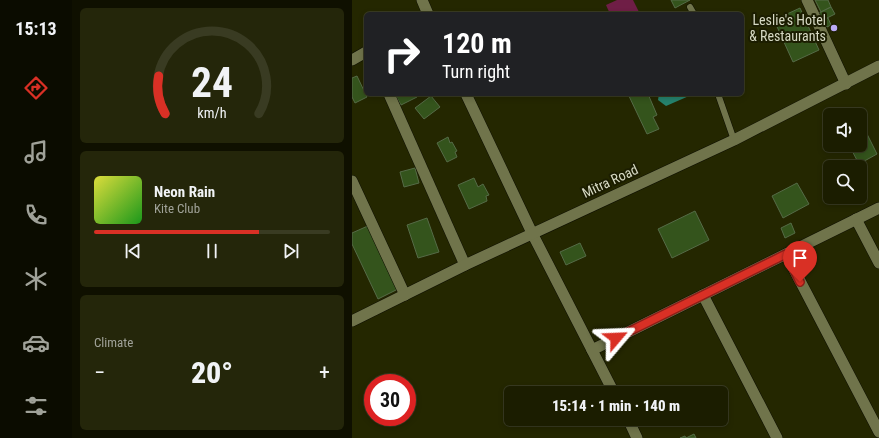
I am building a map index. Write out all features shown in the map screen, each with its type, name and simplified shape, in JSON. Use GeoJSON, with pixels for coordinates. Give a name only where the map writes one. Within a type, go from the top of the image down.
{"type":"FeatureCollection","features":[{"type":"Feature","properties":{"kind":"street"},"geometry":{"type":"LineString","coordinates":[[422,0],[427,12]]}},
{"type":"Feature","properties":{"kind":"street"},"geometry":{"type":"LineString","coordinates":[[807,0],[846,84]]}},
{"type":"Feature","properties":{"kind":"street"},"geometry":{"type":"LineString","coordinates":[[352,60],[364,53]]}},
{"type":"Feature","properties":{"kind":"street","name":"Mitra Road"},"geometry":{"type":"LineString","coordinates":[[352,321],[465,265],[734,140],[879,66]]}},
{"type":"Feature","properties":{"kind":"street"},"geometry":{"type":"LineString","coordinates":[[390,96],[465,265]]}},
{"type":"Feature","properties":{"kind":"street"},"geometry":{"type":"LineString","coordinates":[[467,96],[532,234],[610,386]]}},
{"type":"Feature","properties":{"kind":"street"},"geometry":{"type":"LineString","coordinates":[[352,181],[404,295]]}},
{"type":"Feature","properties":{"kind":"street"},"geometry":{"type":"LineString","coordinates":[[592,350],[879,208]]}},
{"type":"Feature","properties":{"kind":"street"},"geometry":{"type":"LineString","coordinates":[[856,219],[879,263]]}},
{"type":"Feature","properties":{"kind":"street"},"geometry":{"type":"LineString","coordinates":[[786,254],[879,432]]}},
{"type":"Feature","properties":{"kind":"street"},"geometry":{"type":"LineString","coordinates":[[703,294],[777,438]]}},
{"type":"Feature","properties":{"kind":"street"},"geometry":{"type":"LineString","coordinates":[[631,426],[637,438]]}},
{"type":"Feature","properties":{"kind":"lane"},"geometry":{"type":"LineString","coordinates":[[690,6],[693,12]]}},
{"type":"Feature","properties":{"kind":"lane"},"geometry":{"type":"LineString","coordinates":[[719,96],[734,140]]}},
{"type":"Feature","properties":{"kind":"shaded area"},"geometry":{"type":"Polygon","coordinates":[[[617,0],[633,0],[639,12],[609,12],[606,5],[617,0]]]}},
{"type":"Feature","properties":{"kind":"water"},"geometry":{"type":"Polygon","coordinates":[[[659,96],[689,96],[666,106],[658,100],[659,96]]]}},
{"type":"Feature","properties":{"kind":"building"},"geometry":{"type":"Polygon","coordinates":[[[671,0],[690,0],[675,8],[671,0]]]}},
{"type":"Feature","properties":{"kind":"building"},"geometry":{"type":"Polygon","coordinates":[[[815,0],[828,0],[831,7],[821,12],[815,0]]]}},
{"type":"Feature","properties":{"kind":"building"},"geometry":{"type":"Polygon","coordinates":[[[831,7],[835,14],[823,20],[819,13],[831,7]]]}},
{"type":"Feature","properties":{"kind":"building"},"geometry":{"type":"Polygon","coordinates":[[[800,8],[819,50],[793,62],[774,20],[800,8]]]}},
{"type":"Feature","properties":{"kind":"building"},"geometry":{"type":"Polygon","coordinates":[[[828,18],[831,25],[827,27],[823,21],[828,18]]]}},
{"type":"Feature","properties":{"kind":"building"},"geometry":{"type":"Polygon","coordinates":[[[357,76],[364,91],[364,96],[367,97],[355,103],[352,97],[352,78],[357,76]]]}},
{"type":"Feature","properties":{"kind":"building"},"geometry":{"type":"Polygon","coordinates":[[[396,96],[417,96],[417,97],[401,105],[396,96]]]}},
{"type":"Feature","properties":{"kind":"building"},"geometry":{"type":"Polygon","coordinates":[[[431,96],[440,107],[424,119],[415,108],[431,96]]]}},
{"type":"Feature","properties":{"kind":"building"},"geometry":{"type":"Polygon","coordinates":[[[629,96],[649,96],[657,115],[653,117],[659,129],[647,134],[629,96]]]}},
{"type":"Feature","properties":{"kind":"building"},"geometry":{"type":"Polygon","coordinates":[[[867,134],[877,154],[866,160],[857,160],[853,152],[867,152],[867,134]]]}},
{"type":"Feature","properties":{"kind":"building"},"geometry":{"type":"Polygon","coordinates":[[[448,137],[450,143],[452,142],[457,151],[455,152],[457,157],[447,162],[437,143],[448,137]]]}},
{"type":"Feature","properties":{"kind":"building"},"geometry":{"type":"Polygon","coordinates":[[[415,168],[419,183],[404,187],[400,172],[415,168]]]}},
{"type":"Feature","properties":{"kind":"building"},"geometry":{"type":"Polygon","coordinates":[[[474,178],[478,187],[483,184],[489,195],[486,196],[487,201],[469,209],[458,185],[474,178]]]}},
{"type":"Feature","properties":{"kind":"building"},"geometry":{"type":"Polygon","coordinates":[[[797,183],[809,204],[783,218],[772,196],[797,183]]]}},
{"type":"Feature","properties":{"kind":"building"},"geometry":{"type":"Polygon","coordinates":[[[695,211],[709,240],[672,258],[658,229],[695,211]]]}},
{"type":"Feature","properties":{"kind":"building"},"geometry":{"type":"Polygon","coordinates":[[[427,218],[439,252],[418,258],[407,225],[427,218]]]}},
{"type":"Feature","properties":{"kind":"building"},"geometry":{"type":"Polygon","coordinates":[[[791,223],[795,233],[785,238],[781,228],[791,223]]]}},
{"type":"Feature","properties":{"kind":"building"},"geometry":{"type":"Polygon","coordinates":[[[370,225],[400,288],[378,299],[352,244],[352,233],[370,225]]]}},
{"type":"Feature","properties":{"kind":"building"},"geometry":{"type":"Polygon","coordinates":[[[580,243],[586,256],[566,265],[560,252],[580,243]]]}},
{"type":"Feature","properties":{"kind":"building"},"geometry":{"type":"Polygon","coordinates":[[[694,434],[696,438],[686,438],[694,434]]]}},
{"type":"Feature","properties":{"kind":"place","name":"Leslie's Hotel & Restaurants"},"geometry":{"type":"Point","coordinates":[834,28]}},
{"type":"Feature","properties":{"kind":"route"},"geometry":{"type":"LineString","coordinates":[[616,338],[786,254],[800,282]]}}]}
